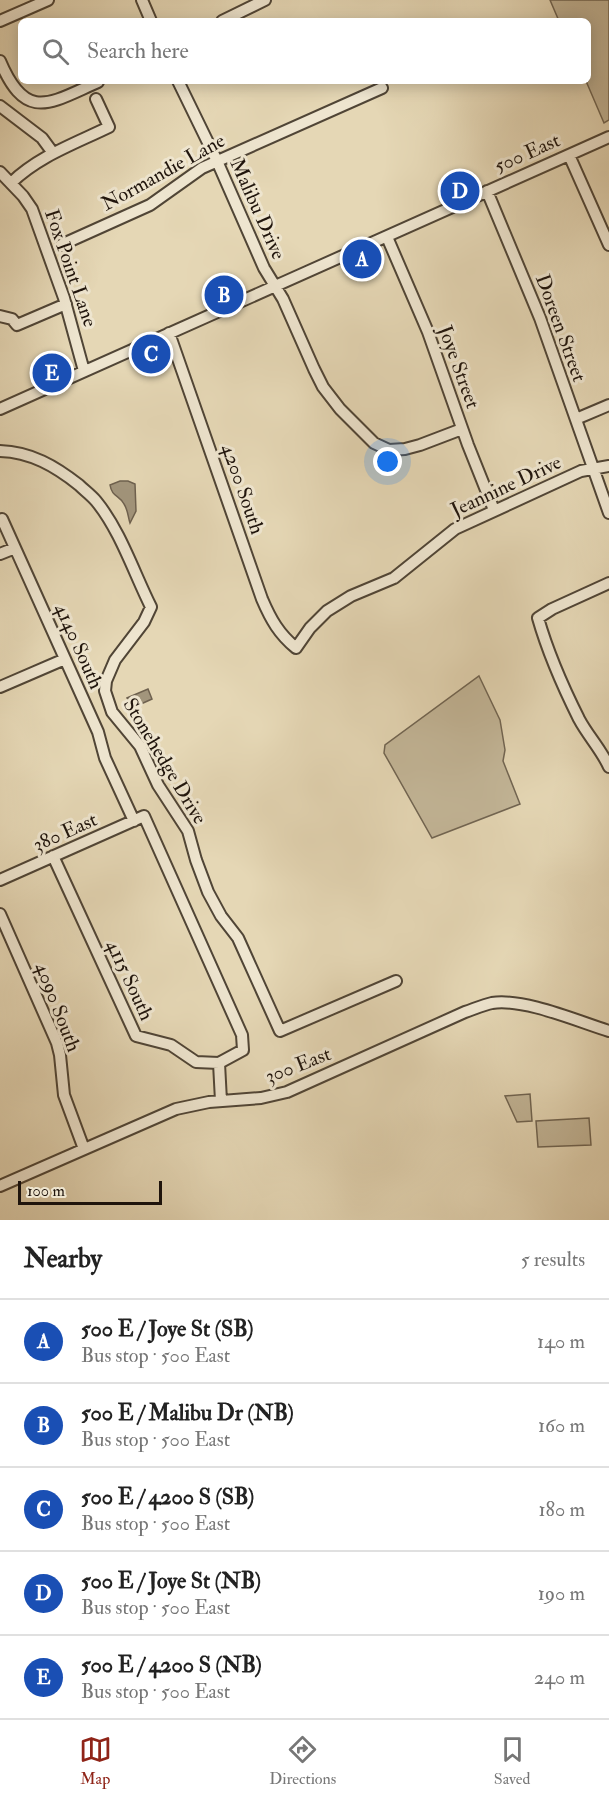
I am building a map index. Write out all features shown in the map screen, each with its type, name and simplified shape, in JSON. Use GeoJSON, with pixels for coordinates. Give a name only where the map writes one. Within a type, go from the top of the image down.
{"type":"FeatureCollection","features":[{"type":"Feature","properties":{"kind":"street"},"geometry":{"type":"LineString","coordinates":[[0,21],[48,0]]}},
{"type":"Feature","properties":{"kind":"street"},"geometry":{"type":"LineString","coordinates":[[142,0],[150,18]]}},
{"type":"Feature","properties":{"kind":"street"},"geometry":{"type":"LineString","coordinates":[[228,18],[265,0]]}},
{"type":"Feature","properties":{"kind":"street"},"geometry":{"type":"LineString","coordinates":[[0,61],[13,87],[32,101],[42,104],[52,102],[91,84]]}},
{"type":"Feature","properties":{"kind":"street","name":"Malibu Drive"},"geometry":{"type":"LineString","coordinates":[[179,84],[217,161],[264,268],[276,286],[323,387],[353,424],[374,443],[388,450],[405,449],[462,429]]}},
{"type":"Feature","properties":{"kind":"street","name":"Normandie Lane"},"geometry":{"type":"LineString","coordinates":[[61,245],[150,205],[188,176],[217,161],[382,88]]}},
{"type":"Feature","properties":{"kind":"street"},"geometry":{"type":"LineString","coordinates":[[11,183],[26,169],[53,153],[109,128],[96,99]]}},
{"type":"Feature","properties":{"kind":"street"},"geometry":{"type":"LineString","coordinates":[[0,106],[42,138],[53,153]]}},
{"type":"Feature","properties":{"kind":"street","name":"500 East"},"geometry":{"type":"LineString","coordinates":[[0,409],[609,137]]}},
{"type":"Feature","properties":{"kind":"street"},"geometry":{"type":"LineString","coordinates":[[569,154],[609,245]]}},
{"type":"Feature","properties":{"kind":"street","name":"Fox Point Lane"},"geometry":{"type":"LineString","coordinates":[[0,172],[32,209],[66,304],[84,371]]}},
{"type":"Feature","properties":{"kind":"street","name":"Doreen Street"},"geometry":{"type":"LineString","coordinates":[[487,191],[528,288],[609,513]]}},
{"type":"Feature","properties":{"kind":"street","name":"Joye Street"},"geometry":{"type":"LineString","coordinates":[[387,237],[428,332],[462,429],[494,510]]}},
{"type":"Feature","properties":{"kind":"street"},"geometry":{"type":"LineString","coordinates":[[0,316],[12,319],[17,325],[66,304]]}},
{"type":"Feature","properties":{"kind":"street","name":"4200 South"},"geometry":{"type":"LineString","coordinates":[[169,333],[262,599],[282,637],[296,648]]}},
{"type":"Feature","properties":{"kind":"street"},"geometry":{"type":"LineString","coordinates":[[576,420],[609,405]]}},
{"type":"Feature","properties":{"kind":"street","name":"Stonehedge Drive"},"geometry":{"type":"LineString","coordinates":[[0,451],[26,454],[50,465],[95,499],[114,530],[152,608],[144,622],[114,660],[106,681],[105,691],[112,712],[140,746],[158,785],[188,831],[206,886],[221,916],[238,938],[280,1031],[396,981]]}},
{"type":"Feature","properties":{"kind":"street","name":"Jeannine Drive"},"geometry":{"type":"LineString","coordinates":[[296,648],[316,621],[339,602],[394,578],[455,529],[581,471],[609,466]]}},
{"type":"Feature","properties":{"kind":"street","name":"4140 South"},"geometry":{"type":"LineString","coordinates":[[2,519],[98,732],[105,758],[139,818],[242,1035],[243,1050],[219,1063]]}},
{"type":"Feature","properties":{"kind":"street"},"geometry":{"type":"LineString","coordinates":[[0,554],[15,548]]}},
{"type":"Feature","properties":{"kind":"street"},"geometry":{"type":"LineString","coordinates":[[609,583],[552,609],[538,618],[545,642],[579,719],[599,747],[609,767]]}},
{"type":"Feature","properties":{"kind":"street"},"geometry":{"type":"LineString","coordinates":[[0,687],[65,659]]}},
{"type":"Feature","properties":{"kind":"street","name":"380 East"},"geometry":{"type":"LineString","coordinates":[[0,880],[139,818]]}},
{"type":"Feature","properties":{"kind":"street","name":"4115 South"},"geometry":{"type":"LineString","coordinates":[[53,856],[136,1036],[171,1044],[196,1062],[219,1063]]}},
{"type":"Feature","properties":{"kind":"street","name":"4090 South"},"geometry":{"type":"LineString","coordinates":[[0,914],[57,1043],[64,1095],[84,1149]]}},
{"type":"Feature","properties":{"kind":"street","name":"300 East"},"geometry":{"type":"LineString","coordinates":[[0,1186],[176,1109],[221,1101],[261,1098],[287,1092],[465,1012],[492,1003],[528,1005],[609,1031]]}},
{"type":"Feature","properties":{"kind":"street"},"geometry":{"type":"LineString","coordinates":[[219,1063],[221,1101]]}},
{"type":"Feature","properties":{"kind":"shaded area"},"geometry":{"type":"Polygon","coordinates":[[[550,0],[609,0],[609,120],[604,123],[587,84],[591,84],[591,18],[558,18],[550,0]]]}},
{"type":"Feature","properties":{"kind":"shaded area"},"geometry":{"type":"Polygon","coordinates":[[[120,481],[135,484],[136,511],[130,523],[125,506],[112,492],[110,485],[120,481]]]}},
{"type":"Feature","properties":{"kind":"shaded area"},"geometry":{"type":"Polygon","coordinates":[[[479,676],[500,720],[505,750],[503,761],[520,804],[432,838],[384,753],[385,745],[479,676]]]}},
{"type":"Feature","properties":{"kind":"shaded area"},"geometry":{"type":"Polygon","coordinates":[[[148,689],[152,699],[132,708],[127,698],[148,689]]]}},
{"type":"Feature","properties":{"kind":"shaded area"},"geometry":{"type":"Polygon","coordinates":[[[530,1094],[532,1121],[517,1122],[505,1096],[530,1094]]]}},
{"type":"Feature","properties":{"kind":"shaded area"},"geometry":{"type":"Polygon","coordinates":[[[589,1118],[591,1145],[538,1147],[536,1121],[589,1118]]]}},
{"type":"Feature","properties":{"kind":"place","name":"500 E / Joye St (NB)"},"geometry":{"type":"Point","coordinates":[460,191]}},
{"type":"Feature","properties":{"kind":"place","name":"500 E / Joye St (SB)"},"geometry":{"type":"Point","coordinates":[362,259]}},
{"type":"Feature","properties":{"kind":"place","name":"500 E / Malibu Dr (NB)"},"geometry":{"type":"Point","coordinates":[224,295]}},
{"type":"Feature","properties":{"kind":"place","name":"500 E / 4200 S (SB)"},"geometry":{"type":"Point","coordinates":[151,354]}},
{"type":"Feature","properties":{"kind":"place","name":"500 E / 4200 S (NB)"},"geometry":{"type":"Point","coordinates":[52,373]}}]}
